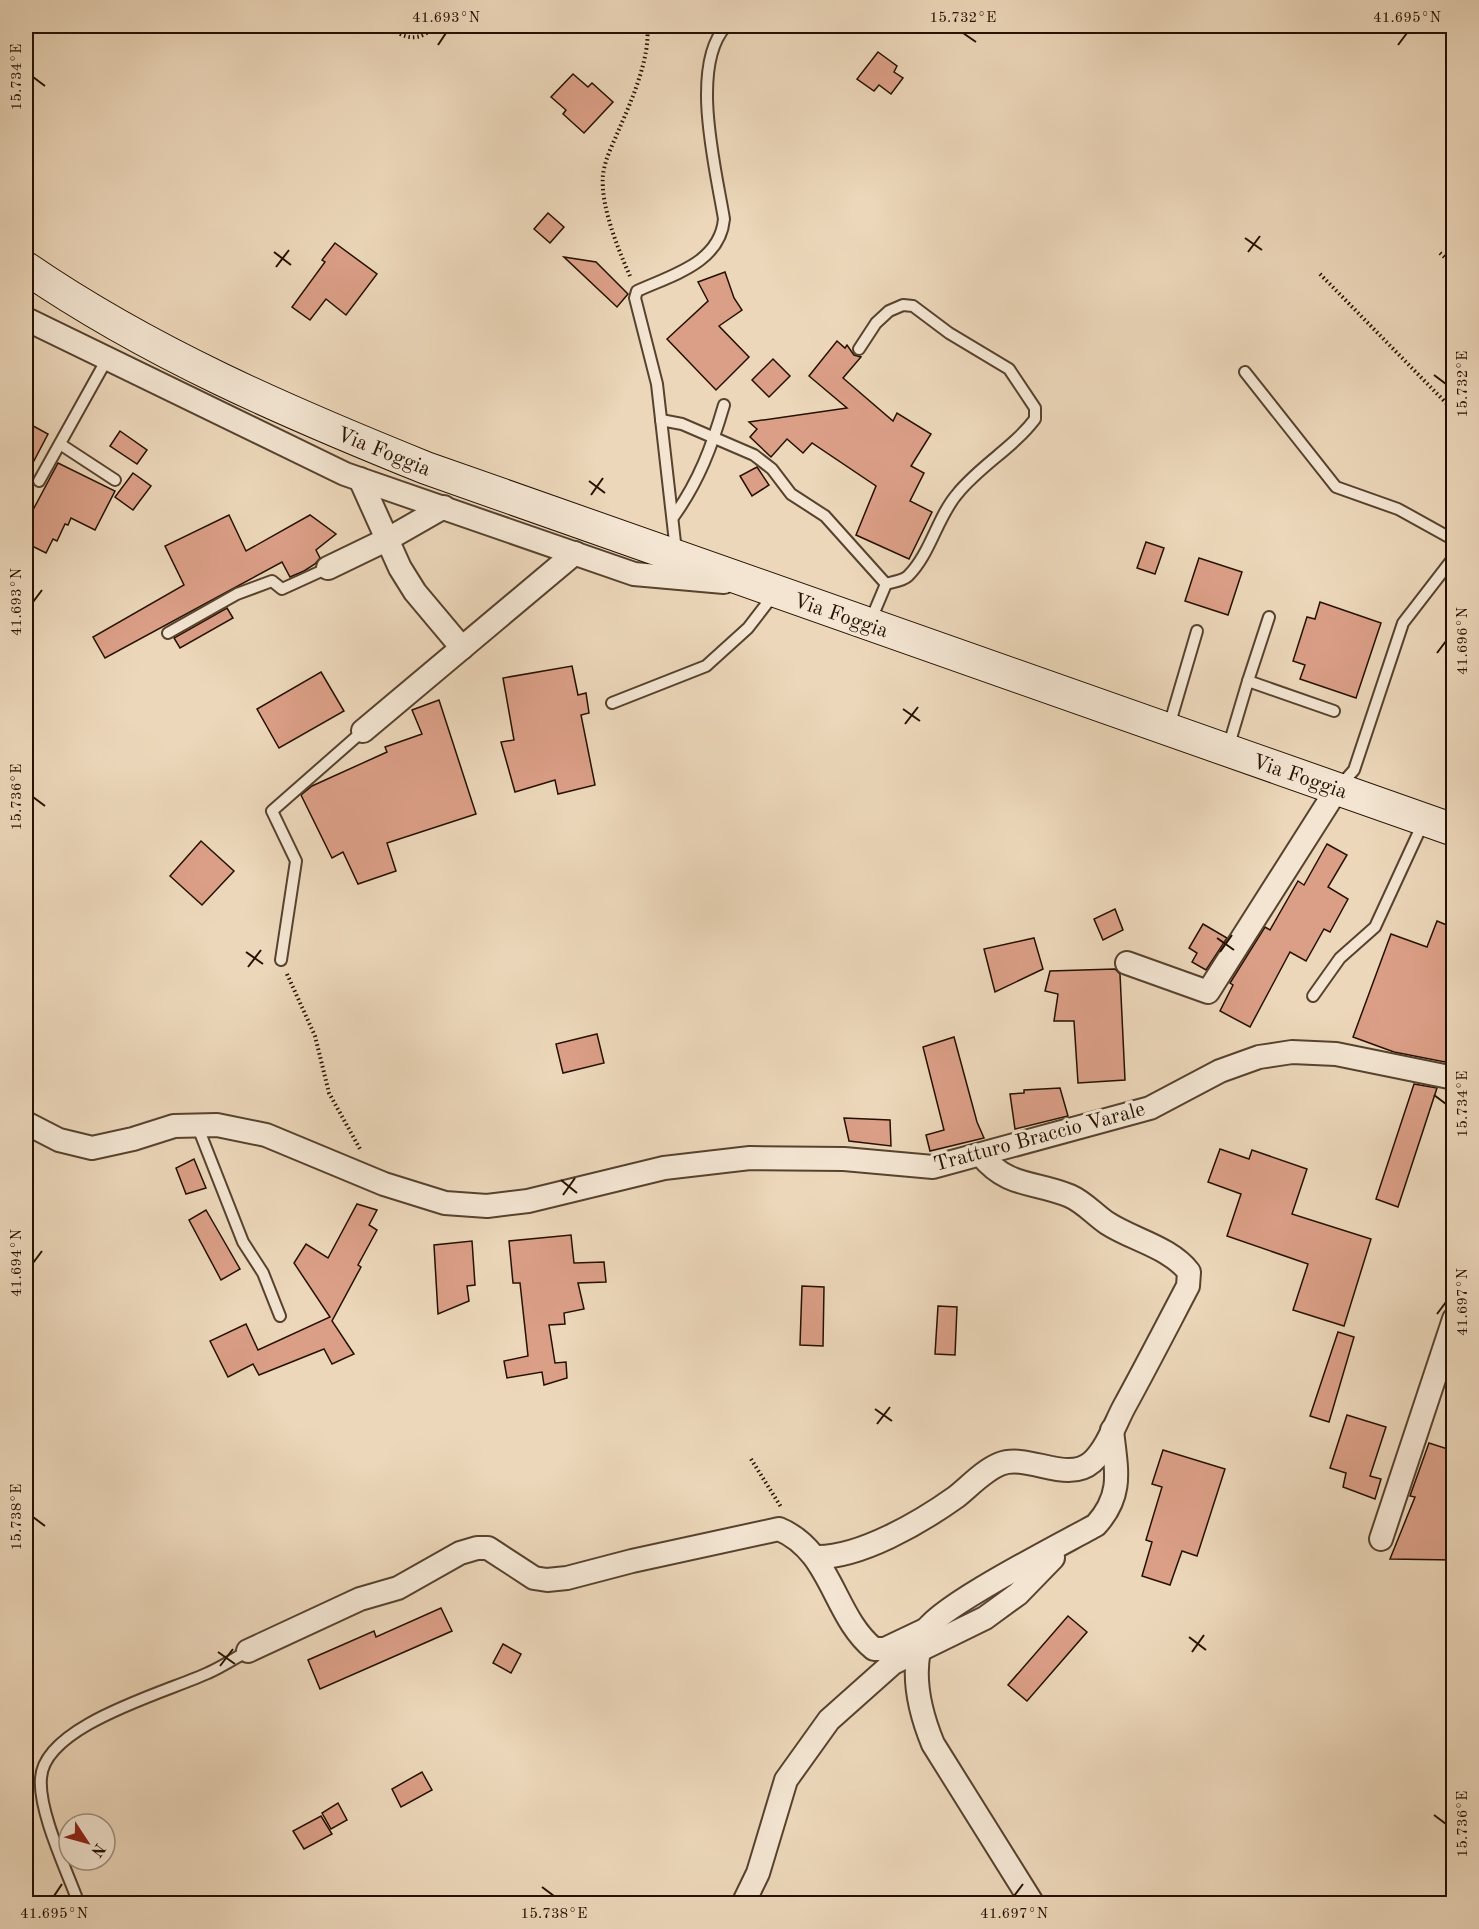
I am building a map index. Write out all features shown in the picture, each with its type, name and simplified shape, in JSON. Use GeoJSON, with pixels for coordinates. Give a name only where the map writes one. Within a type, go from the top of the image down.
{"type":"FeatureCollection","features":[{"type":"Feature","properties":{"kind":"main road","name":"Via Foggia"},"geometry":{"type":"LineString","coordinates":[[26,268],[168,354],[234,387],[426,468],[764,589],[1454,830]]}},
{"type":"Feature","properties":{"kind":"street"},"geometry":{"type":"LineString","coordinates":[[26,319],[360,479],[634,574],[764,589]]}},
{"type":"Feature","properties":{"kind":"street"},"geometry":{"type":"LineString","coordinates":[[360,479],[387,539],[415,592],[462,648]]}},
{"type":"Feature","properties":{"kind":"street"},"geometry":{"type":"LineString","coordinates":[[328,568],[444,507]]}},
{"type":"Feature","properties":{"kind":"street"},"geometry":{"type":"LineString","coordinates":[[363,731],[575,553]]}},
{"type":"Feature","properties":{"kind":"street"},"geometry":{"type":"LineString","coordinates":[[1127,963],[1208,992],[1337,789]]}},
{"type":"Feature","properties":{"kind":"street","name":"Tratturo Braccio Varale"},"geometry":{"type":"LineString","coordinates":[[26,1123],[59,1140],[92,1148],[133,1139],[174,1126],[217,1125],[266,1135],[384,1184],[445,1203],[487,1206],[528,1202],[664,1168],[750,1158],[844,1159],[933,1167],[1150,1108],[1220,1071],[1259,1058],[1292,1052],[1336,1054],[1454,1078]]}},
{"type":"Feature","properties":{"kind":"street"},"geometry":{"type":"LineString","coordinates":[[248,1651],[360,1599],[398,1588],[460,1552],[477,1548],[488,1548],[534,1578],[547,1580],[567,1578],[632,1561],[779,1529],[810,1550],[829,1557],[858,1549],[911,1526],[1001,1464],[1016,1460],[1080,1469],[1098,1455],[1112,1430],[1188,1286],[1189,1272],[1181,1261],[1126,1235],[1071,1196],[1009,1180],[993,1170],[981,1155]]}},
{"type":"Feature","properties":{"kind":"street"},"geometry":{"type":"LineString","coordinates":[[1381,1539],[1454,1319]]}},
{"type":"Feature","properties":{"kind":"street"},"geometry":{"type":"LineString","coordinates":[[743,1904],[758,1873],[786,1780],[829,1720],[868,1683],[922,1640],[962,1600],[1096,1525],[1110,1510],[1117,1487],[1112,1430]]}},
{"type":"Feature","properties":{"kind":"street"},"geometry":{"type":"LineString","coordinates":[[810,1550],[860,1634],[874,1648],[885,1649],[922,1640]]}},
{"type":"Feature","properties":{"kind":"street"},"geometry":{"type":"LineString","coordinates":[[922,1640],[917,1678],[924,1722],[933,1744],[1033,1904]]}},
{"type":"Feature","properties":{"kind":"lane"},"geometry":{"type":"LineString","coordinates":[[677,558],[674,516],[657,384],[635,298],[637,291],[702,260],[718,242],[723,231],[724,219],[706,104],[715,42],[726,26]]}},
{"type":"Feature","properties":{"kind":"lane"},"geometry":{"type":"LineString","coordinates":[[859,349],[876,323],[889,311],[903,305],[913,306],[949,333],[1009,369],[1035,408],[1035,419],[1024,434],[959,491],[948,506],[939,528],[907,578],[886,584]]}},
{"type":"Feature","properties":{"kind":"lane"},"geometry":{"type":"LineString","coordinates":[[39,481],[107,359]]}},
{"type":"Feature","properties":{"kind":"lane"},"geometry":{"type":"LineString","coordinates":[[1245,372],[1336,487],[1398,509],[1454,540]]}},
{"type":"Feature","properties":{"kind":"lane"},"geometry":{"type":"LineString","coordinates":[[674,516],[689,495],[709,457],[724,405]]}},
{"type":"Feature","properties":{"kind":"lane"},"geometry":{"type":"LineString","coordinates":[[661,420],[682,424],[714,440],[754,455],[772,469],[790,494],[825,516],[886,584]]}},
{"type":"Feature","properties":{"kind":"lane"},"geometry":{"type":"LineString","coordinates":[[60,444],[115,480]]}},
{"type":"Feature","properties":{"kind":"lane"},"geometry":{"type":"LineString","coordinates":[[1337,789],[1354,770],[1403,623],[1454,557]]}},
{"type":"Feature","properties":{"kind":"lane"},"geometry":{"type":"LineString","coordinates":[[168,633],[237,594],[272,581],[282,589],[328,568]]}},
{"type":"Feature","properties":{"kind":"lane"},"geometry":{"type":"LineString","coordinates":[[868,625],[886,584]]}},
{"type":"Feature","properties":{"kind":"lane"},"geometry":{"type":"LineString","coordinates":[[612,703],[706,666],[748,628],[764,589]]}},
{"type":"Feature","properties":{"kind":"lane"},"geometry":{"type":"LineString","coordinates":[[1227,751],[1269,617]]}},
{"type":"Feature","properties":{"kind":"lane"},"geometry":{"type":"LineString","coordinates":[[1168,730],[1197,631]]}},
{"type":"Feature","properties":{"kind":"lane"},"geometry":{"type":"LineString","coordinates":[[1248,681],[1334,711]]}},
{"type":"Feature","properties":{"kind":"lane"},"geometry":{"type":"LineString","coordinates":[[281,960],[296,861],[272,811],[363,731]]}},
{"type":"Feature","properties":{"kind":"lane"},"geometry":{"type":"LineString","coordinates":[[1313,996],[1340,958],[1375,927],[1424,820]]}},
{"type":"Feature","properties":{"kind":"lane"},"geometry":{"type":"LineString","coordinates":[[197,1125],[243,1242],[262,1272],[280,1316]]}},
{"type":"Feature","properties":{"kind":"lane"},"geometry":{"type":"LineString","coordinates":[[79,1904],[41,1795],[41,1776],[45,1761],[55,1748],[97,1721],[210,1672],[248,1651]]}},
{"type":"Feature","properties":{"kind":"path"},"geometry":{"type":"LineString","coordinates":[[388,26],[402,36],[411,38],[428,33],[435,26]]}},
{"type":"Feature","properties":{"kind":"path"},"geometry":{"type":"LineString","coordinates":[[637,291],[621,254],[607,210],[603,176],[609,152],[634,92],[643,58],[647,26]]}},
{"type":"Feature","properties":{"kind":"path"},"geometry":{"type":"LineString","coordinates":[[1440,253],[1454,266]]}},
{"type":"Feature","properties":{"kind":"path"},"geometry":{"type":"LineString","coordinates":[[1320,274],[1454,411]]}},
{"type":"Feature","properties":{"kind":"path"},"geometry":{"type":"LineString","coordinates":[[281,960],[315,1036],[335,1107],[384,1184]]}},
{"type":"Feature","properties":{"kind":"path"},"geometry":{"type":"LineString","coordinates":[[751,1459],[810,1550]]}},
{"type":"Feature","properties":{"kind":"building"},"geometry":{"type":"Polygon","coordinates":[[[878,52],[897,66],[894,72],[903,78],[891,94],[879,85],[874,91],[857,79],[878,52]]]}},
{"type":"Feature","properties":{"kind":"building"},"geometry":{"type":"Polygon","coordinates":[[[573,74],[588,87],[592,83],[613,102],[584,133],[563,114],[566,110],[551,97],[573,74]]]}},
{"type":"Feature","properties":{"kind":"building"},"geometry":{"type":"Polygon","coordinates":[[[548,213],[564,227],[550,243],[534,229],[548,213]]]}},
{"type":"Feature","properties":{"kind":"building"},"geometry":{"type":"Polygon","coordinates":[[[335,243],[377,274],[346,315],[326,299],[310,320],[292,307],[325,262],[322,260],[335,243]]]}},
{"type":"Feature","properties":{"kind":"building"},"geometry":{"type":"Polygon","coordinates":[[[564,257],[596,262],[628,294],[617,307],[564,257]]]}},
{"type":"Feature","properties":{"kind":"building"},"geometry":{"type":"Polygon","coordinates":[[[725,272],[734,298],[742,310],[719,326],[749,357],[716,390],[667,339],[708,301],[698,282],[725,272]]]}},
{"type":"Feature","properties":{"kind":"building"},"geometry":{"type":"Polygon","coordinates":[[[837,341],[845,348],[847,345],[854,355],[861,357],[843,378],[893,421],[897,413],[931,434],[911,466],[924,473],[910,501],[932,512],[909,559],[856,535],[876,486],[812,443],[803,453],[787,439],[771,457],[750,437],[757,429],[749,422],[847,408],[809,376],[837,341]]]}},
{"type":"Feature","properties":{"kind":"building"},"geometry":{"type":"Polygon","coordinates":[[[773,359],[790,376],[769,397],[752,380],[773,359]]]}},
{"type":"Feature","properties":{"kind":"building"},"geometry":{"type":"Polygon","coordinates":[[[26,422],[48,434],[26,476],[26,422]]]}},
{"type":"Feature","properties":{"kind":"building"},"geometry":{"type":"Polygon","coordinates":[[[120,431],[147,450],[137,464],[110,446],[120,431]]]}},
{"type":"Feature","properties":{"kind":"building"},"geometry":{"type":"Polygon","coordinates":[[[58,463],[115,491],[95,530],[71,518],[68,525],[65,524],[57,541],[53,539],[46,553],[26,543],[26,523],[58,463]]]}},
{"type":"Feature","properties":{"kind":"building"},"geometry":{"type":"Polygon","coordinates":[[[757,467],[769,485],[752,496],[740,476],[757,467]]]}},
{"type":"Feature","properties":{"kind":"building"},"geometry":{"type":"Polygon","coordinates":[[[133,473],[151,486],[133,510],[115,497],[133,473]]]}},
{"type":"Feature","properties":{"kind":"building"},"geometry":{"type":"Polygon","coordinates":[[[229,515],[246,551],[310,515],[336,534],[316,550],[320,558],[304,571],[290,577],[282,562],[105,658],[93,637],[184,585],[165,546],[229,515]]]}},
{"type":"Feature","properties":{"kind":"building"},"geometry":{"type":"Polygon","coordinates":[[[1146,542],[1164,548],[1155,574],[1137,568],[1146,542]]]}},
{"type":"Feature","properties":{"kind":"building"},"geometry":{"type":"Polygon","coordinates":[[[1199,558],[1242,572],[1228,615],[1185,601],[1199,558]]]}},
{"type":"Feature","properties":{"kind":"building"},"geometry":{"type":"Polygon","coordinates":[[[1320,602],[1381,623],[1356,698],[1300,679],[1305,665],[1293,661],[1307,617],[1315,619],[1320,602]]]}},
{"type":"Feature","properties":{"kind":"building"},"geometry":{"type":"Polygon","coordinates":[[[227,608],[233,618],[180,648],[174,638],[227,608]]]}},
{"type":"Feature","properties":{"kind":"building"},"geometry":{"type":"Polygon","coordinates":[[[572,666],[578,695],[586,693],[589,713],[581,715],[595,785],[558,794],[555,780],[515,792],[501,742],[514,740],[503,678],[572,666]]]}},
{"type":"Feature","properties":{"kind":"building"},"geometry":{"type":"Polygon","coordinates":[[[321,672],[344,711],[279,748],[257,709],[321,672]]]}},
{"type":"Feature","properties":{"kind":"building"},"geometry":{"type":"Polygon","coordinates":[[[439,700],[476,814],[387,843],[396,871],[358,884],[343,852],[332,858],[301,795],[312,786],[387,752],[385,747],[422,734],[412,710],[439,700]]]}},
{"type":"Feature","properties":{"kind":"building"},"geometry":{"type":"Polygon","coordinates":[[[201,841],[234,871],[202,905],[170,876],[201,841]]]}},
{"type":"Feature","properties":{"kind":"building"},"geometry":{"type":"Polygon","coordinates":[[[1327,844],[1347,855],[1328,887],[1348,899],[1330,932],[1324,929],[1306,961],[1290,952],[1250,1027],[1220,1011],[1233,985],[1230,983],[1265,927],[1270,930],[1298,881],[1304,885],[1327,844]]]}},
{"type":"Feature","properties":{"kind":"building"},"geometry":{"type":"Polygon","coordinates":[[[1115,909],[1123,930],[1103,940],[1094,919],[1115,909]]]}},
{"type":"Feature","properties":{"kind":"building"},"geometry":{"type":"Polygon","coordinates":[[[1437,921],[1454,928],[1454,1057],[1448,1055],[1445,1062],[1394,1052],[1353,1037],[1391,934],[1427,947],[1437,921]]]}},
{"type":"Feature","properties":{"kind":"building"},"geometry":{"type":"Polygon","coordinates":[[[1203,924],[1227,938],[1206,970],[1192,962],[1197,953],[1189,948],[1203,924]]]}},
{"type":"Feature","properties":{"kind":"building"},"geometry":{"type":"Polygon","coordinates":[[[1034,938],[1043,969],[995,992],[984,949],[1034,938]]]}},
{"type":"Feature","properties":{"kind":"building"},"geometry":{"type":"Polygon","coordinates":[[[1115,969],[1120,974],[1125,1080],[1078,1083],[1074,1021],[1054,1021],[1058,994],[1045,991],[1050,971],[1115,969]]]}},
{"type":"Feature","properties":{"kind":"building"},"geometry":{"type":"Polygon","coordinates":[[[597,1034],[604,1063],[563,1073],[556,1044],[597,1034]]]}},
{"type":"Feature","properties":{"kind":"building"},"geometry":{"type":"Polygon","coordinates":[[[954,1037],[977,1122],[984,1138],[930,1151],[926,1135],[944,1130],[923,1047],[954,1037]]]}},
{"type":"Feature","properties":{"kind":"building"},"geometry":{"type":"Polygon","coordinates":[[[1414,1084],[1437,1088],[1398,1207],[1376,1199],[1414,1084]]]}},
{"type":"Feature","properties":{"kind":"building"},"geometry":{"type":"Polygon","coordinates":[[[1060,1088],[1068,1116],[1015,1129],[1010,1094],[1024,1093],[1024,1090],[1060,1088]]]}},
{"type":"Feature","properties":{"kind":"building"},"geometry":{"type":"Polygon","coordinates":[[[844,1118],[890,1120],[891,1146],[849,1141],[844,1118]]]}},
{"type":"Feature","properties":{"kind":"building"},"geometry":{"type":"Polygon","coordinates":[[[1220,1149],[1249,1159],[1252,1150],[1307,1169],[1292,1214],[1371,1239],[1344,1326],[1293,1310],[1308,1264],[1227,1236],[1241,1194],[1208,1182],[1220,1149]]]}},
{"type":"Feature","properties":{"kind":"building"},"geometry":{"type":"Polygon","coordinates":[[[194,1159],[206,1188],[186,1194],[176,1168],[194,1159]]]}},
{"type":"Feature","properties":{"kind":"building"},"geometry":{"type":"Polygon","coordinates":[[[357,1204],[377,1210],[369,1225],[377,1230],[358,1265],[361,1267],[332,1321],[354,1354],[332,1364],[324,1349],[259,1375],[253,1364],[228,1377],[210,1341],[246,1324],[258,1350],[330,1317],[294,1263],[306,1244],[328,1258],[357,1204]]]}},
{"type":"Feature","properties":{"kind":"building"},"geometry":{"type":"Polygon","coordinates":[[[206,1210],[240,1269],[221,1280],[189,1220],[206,1210]]]}},
{"type":"Feature","properties":{"kind":"building"},"geometry":{"type":"Polygon","coordinates":[[[571,1235],[574,1263],[604,1262],[606,1282],[578,1283],[584,1309],[564,1313],[565,1324],[549,1325],[555,1363],[566,1362],[567,1378],[544,1385],[542,1372],[507,1378],[504,1361],[528,1356],[520,1283],[513,1283],[509,1241],[571,1235]]]}},
{"type":"Feature","properties":{"kind":"building"},"geometry":{"type":"Polygon","coordinates":[[[472,1241],[475,1285],[467,1286],[469,1301],[438,1314],[434,1245],[472,1241]]]}},
{"type":"Feature","properties":{"kind":"building"},"geometry":{"type":"Polygon","coordinates":[[[802,1286],[824,1287],[823,1346],[800,1345],[802,1286]]]}},
{"type":"Feature","properties":{"kind":"building"},"geometry":{"type":"Polygon","coordinates":[[[938,1306],[957,1307],[955,1355],[935,1354],[938,1306]]]}},
{"type":"Feature","properties":{"kind":"building"},"geometry":{"type":"Polygon","coordinates":[[[1338,1332],[1354,1337],[1329,1422],[1310,1416],[1338,1332]]]}},
{"type":"Feature","properties":{"kind":"building"},"geometry":{"type":"Polygon","coordinates":[[[1347,1415],[1386,1427],[1370,1476],[1381,1479],[1375,1499],[1343,1487],[1346,1473],[1330,1468],[1347,1415]]]}},
{"type":"Feature","properties":{"kind":"building"},"geometry":{"type":"Polygon","coordinates":[[[1429,1443],[1454,1451],[1454,1560],[1390,1559],[1415,1497],[1410,1496],[1429,1443]]]}},
{"type":"Feature","properties":{"kind":"building"},"geometry":{"type":"Polygon","coordinates":[[[1163,1450],[1225,1469],[1197,1556],[1182,1551],[1170,1585],[1142,1576],[1152,1542],[1146,1540],[1162,1487],[1152,1484],[1163,1450]]]}},
{"type":"Feature","properties":{"kind":"building"},"geometry":{"type":"Polygon","coordinates":[[[441,1608],[452,1631],[320,1689],[308,1660],[374,1631],[376,1637],[441,1608]]]}},
{"type":"Feature","properties":{"kind":"building"},"geometry":{"type":"Polygon","coordinates":[[[1068,1616],[1087,1632],[1027,1701],[1008,1685],[1068,1616]]]}},
{"type":"Feature","properties":{"kind":"building"},"geometry":{"type":"Polygon","coordinates":[[[503,1644],[521,1654],[511,1673],[493,1663],[503,1644]]]}},
{"type":"Feature","properties":{"kind":"building"},"geometry":{"type":"Polygon","coordinates":[[[422,1772],[432,1790],[401,1807],[392,1789],[422,1772]]]}},
{"type":"Feature","properties":{"kind":"building"},"geometry":{"type":"Polygon","coordinates":[[[338,1803],[347,1820],[331,1829],[322,1813],[338,1803]]]}},
{"type":"Feature","properties":{"kind":"building"},"geometry":{"type":"Polygon","coordinates":[[[321,1816],[332,1834],[304,1849],[293,1831],[321,1816]]]}}]}
